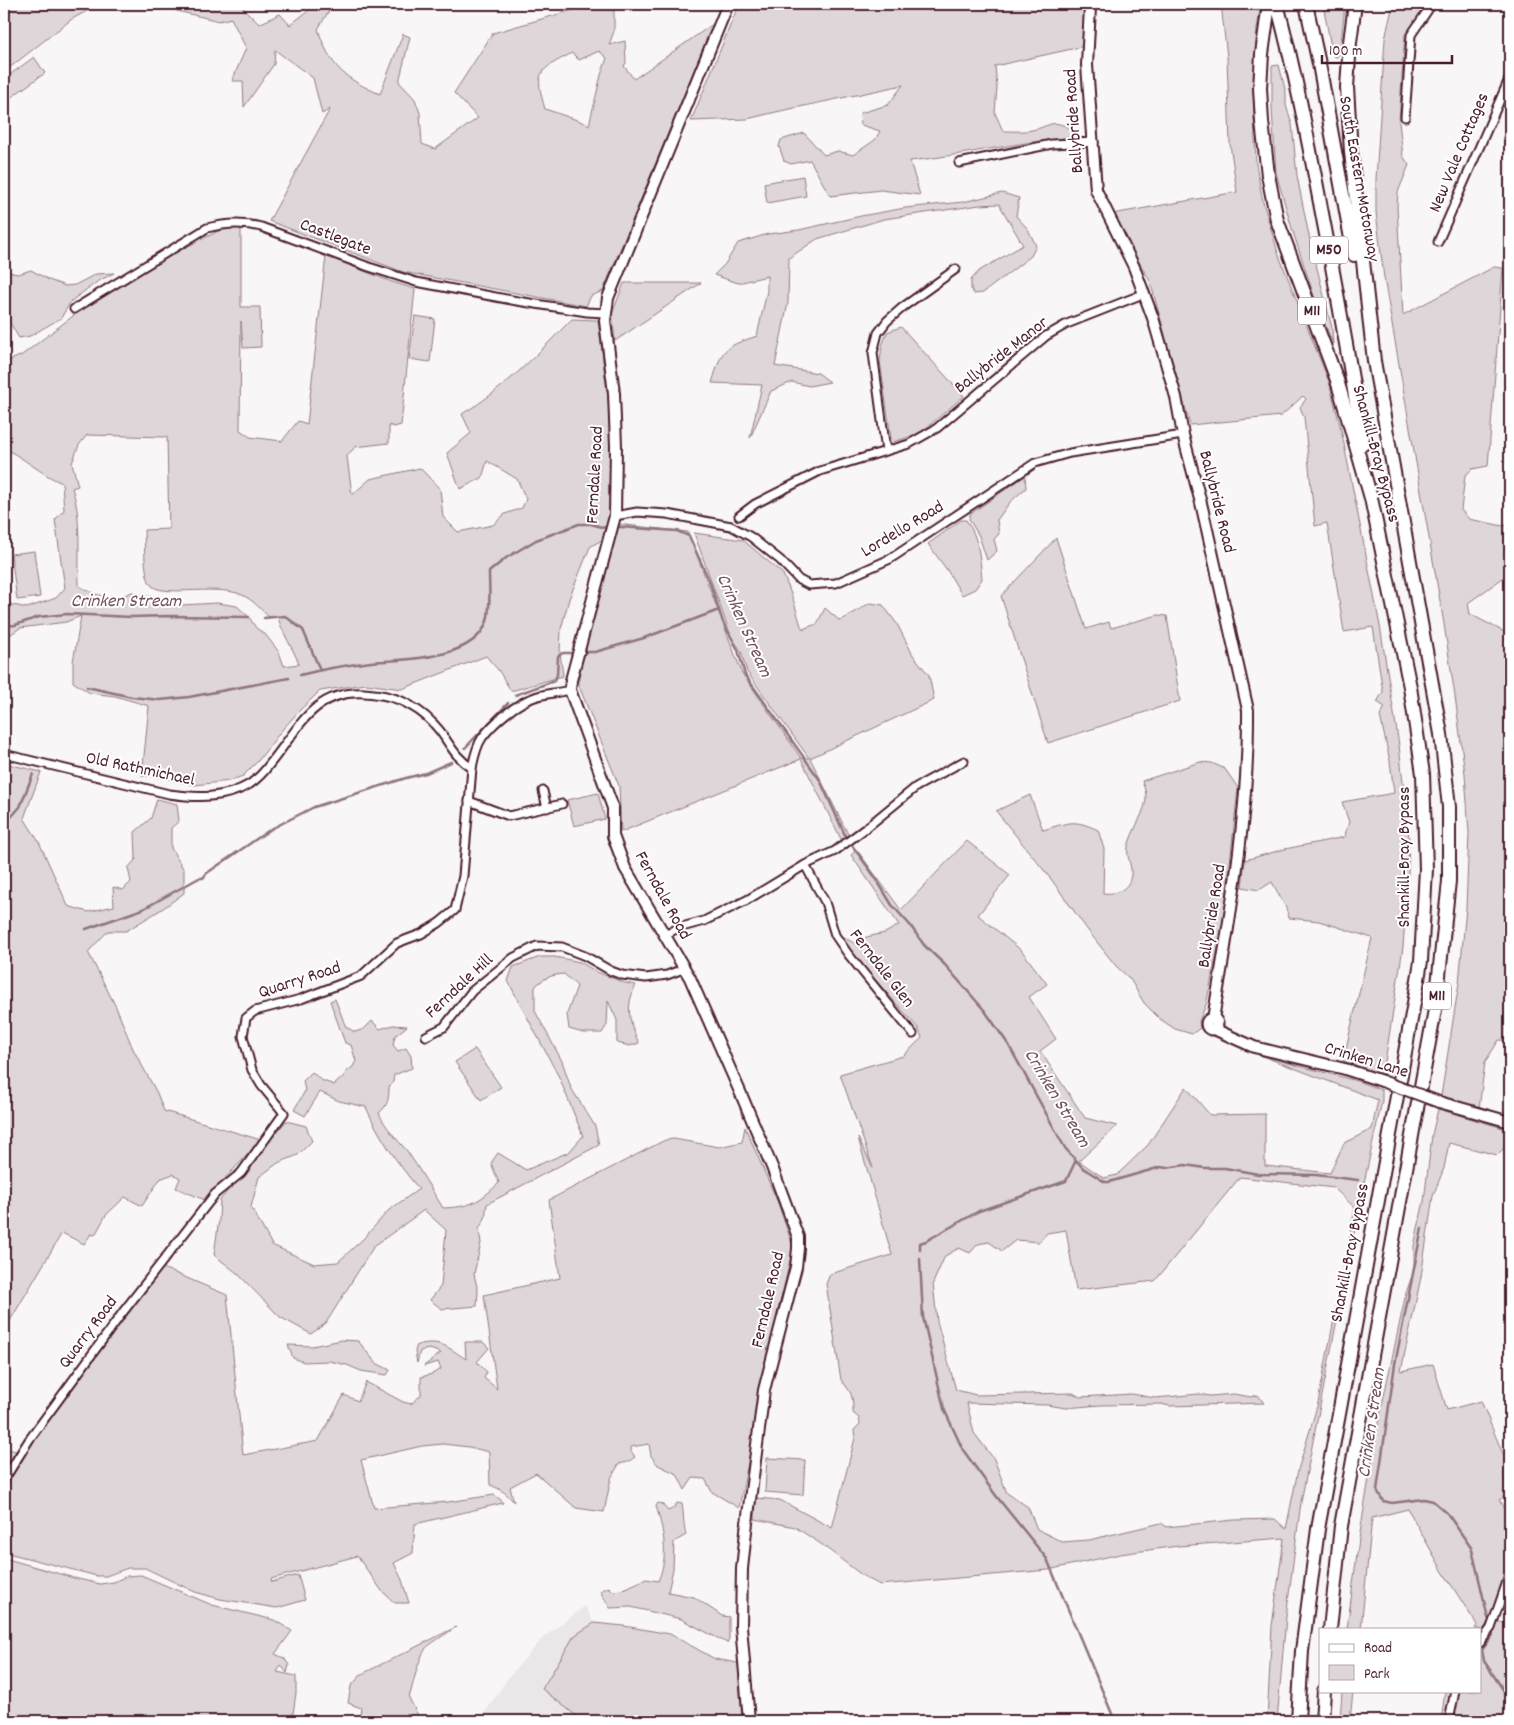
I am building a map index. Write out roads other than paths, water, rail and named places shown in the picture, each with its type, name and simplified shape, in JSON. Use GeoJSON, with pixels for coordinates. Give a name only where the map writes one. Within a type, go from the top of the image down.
{"type":"FeatureCollection","features":[{"type":"Feature","properties":{"kind":"highway","name":"Shankill-Bray Bypass"},"geometry":{"type":"LineString","coordinates":[[1269,4],[1262,54],[1260,88],[1268,175],[1277,220],[1337,380],[1372,498],[1410,686],[1423,774],[1426,869],[1421,961],[1416,992],[1318,1529],[1302,1651],[1298,1721]]}},
{"type":"Feature","properties":{"kind":"highway","name":"M50"},"geometry":{"type":"LineString","coordinates":[[1277,4],[1294,68],[1315,174],[1346,338],[1372,498]]}},
{"type":"Feature","properties":{"kind":"highway","name":"South Eastern Motorway"},"geometry":{"type":"LineString","coordinates":[[1306,4],[1321,73],[1374,361]]}},
{"type":"Feature","properties":{"kind":"highway","name":"Shankill-Bray Bypass"},"geometry":{"type":"LineString","coordinates":[[1330,1628],[1342,1526],[1436,1004],[1449,881],[1449,807],[1441,734],[1374,361],[1351,152],[1347,87],[1355,4]]}},
{"type":"Feature","properties":{"kind":"highway"},"geometry":{"type":"LineString","coordinates":[[1322,1721],[1324,1692]]}},
{"type":"Feature","properties":{"kind":"street","name":"Ferndale Road"},"geometry":{"type":"LineString","coordinates":[[728,4],[608,298],[605,321],[614,393],[616,446],[615,516],[571,680],[570,690],[613,808],[613,836],[625,868],[690,978],[772,1167],[798,1237],[796,1267],[764,1390],[742,1569],[741,1626],[749,1721]]}},
{"type":"Feature","properties":{"kind":"street","name":"Ballybride Road"},"geometry":{"type":"LineString","coordinates":[[1088,4],[1090,6],[1087,65],[1096,190],[1134,267],[1153,318],[1176,397],[1183,435],[1201,503],[1248,710],[1249,743],[1240,856],[1214,1024]]}},
{"type":"Feature","properties":{"kind":"street"},"geometry":{"type":"LineString","coordinates":[[1405,117],[1411,35],[1432,4]]}},
{"type":"Feature","properties":{"kind":"street","name":"New Vale Cottages"},"geometry":{"type":"LineString","coordinates":[[1438,242],[1510,77]]}},
{"type":"Feature","properties":{"kind":"street"},"geometry":{"type":"LineString","coordinates":[[959,163],[1052,144],[1094,142]]}},
{"type":"Feature","properties":{"kind":"street","name":"Castlegate"},"geometry":{"type":"LineString","coordinates":[[74,309],[207,228],[231,222],[262,227],[369,267],[416,282],[517,301],[586,312],[605,313]]}},
{"type":"Feature","properties":{"kind":"street"},"geometry":{"type":"LineString","coordinates":[[886,451],[873,353],[878,333],[887,321],[903,307],[956,269]]}},
{"type":"Feature","properties":{"kind":"street","name":"Ballybride Manor"},"geometry":{"type":"LineString","coordinates":[[739,516],[755,504],[820,471],[909,444],[937,428],[1046,336],[1067,324],[1143,294]]}},
{"type":"Feature","properties":{"kind":"street","name":"Lordello Road"},"geometry":{"type":"LineString","coordinates":[[615,516],[638,512],[667,514],[731,526],[751,537],[780,560],[799,580],[809,585],[836,583],[890,559],[1035,463],[1070,453],[1183,435]]}},
{"type":"Feature","properties":{"kind":"street","name":"Quarry Road"},"geometry":{"type":"LineString","coordinates":[[4,1480],[29,1440],[128,1306],[215,1194],[240,1172],[284,1113],[261,1085],[252,1070],[243,1036],[246,1018],[255,1011],[301,998],[361,976],[396,943],[421,934],[455,910],[463,876],[472,768],[476,751],[483,738],[507,712],[519,704],[534,697],[570,690]]}},
{"type":"Feature","properties":{"kind":"street","name":"Old Rathmichael"},"geometry":{"type":"LineString","coordinates":[[4,754],[169,794],[194,798],[213,796],[233,792],[251,783],[277,755],[303,719],[313,709],[334,696],[352,692],[396,698],[410,705],[428,718],[440,732],[453,753],[472,768]]}},
{"type":"Feature","properties":{"kind":"street"},"geometry":{"type":"LineString","coordinates":[[665,935],[678,928],[704,921],[748,900],[805,866],[835,851],[916,787],[964,761]]}},
{"type":"Feature","properties":{"kind":"street"},"geometry":{"type":"LineString","coordinates":[[543,791],[547,808]]}},
{"type":"Feature","properties":{"kind":"street"},"geometry":{"type":"LineString","coordinates":[[469,801],[509,816],[562,804]]}},
{"type":"Feature","properties":{"kind":"street","name":"Ferndale Glen"},"geometry":{"type":"LineString","coordinates":[[805,866],[825,902],[835,935],[913,1034]]}},
{"type":"Feature","properties":{"kind":"street","name":"Ferndale Hill"},"geometry":{"type":"LineString","coordinates":[[426,1036],[444,1027],[472,991],[513,958],[537,946],[562,948],[585,956],[622,975],[651,977],[666,975],[683,968]]}},
{"type":"Feature","properties":{"kind":"street","name":"Crinken Lane"},"geometry":{"type":"LineString","coordinates":[[1214,1024],[1254,1047],[1345,1069],[1439,1102],[1510,1122]]}},
{"type":"Feature","properties":{"kind":"street"},"geometry":{"type":"LineString","coordinates":[[1482,1640],[1491,1628],[1510,1573]]}},
{"type":"Feature","properties":{"kind":"street"},"geometry":{"type":"LineString","coordinates":[[1450,1721],[1455,1692]]}},
{"type":"Feature","properties":{"kind":"waterway","name":"Crinken Stream"},"geometry":{"type":"LineString","coordinates":[[300,675],[353,664],[436,655],[453,651],[468,644],[480,634],[487,621],[489,572],[506,558],[536,540],[579,524],[591,524],[605,528]]}},
{"type":"Feature","properties":{"kind":"waterway","name":"Crinken Stream"},"geometry":{"type":"LineString","coordinates":[[620,527],[677,531],[689,536],[709,580],[723,622],[738,650],[745,675],[820,780],[845,835]]}},
{"type":"Feature","properties":{"kind":"waterway"},"geometry":{"type":"LineString","coordinates":[[586,652],[595,652],[644,638],[719,610]]}},
{"type":"Feature","properties":{"kind":"waterway","name":"Crinken Stream"},"geometry":{"type":"LineString","coordinates":[[4,626],[15,625],[39,617],[67,614],[132,617],[249,617]]}},
{"type":"Feature","properties":{"kind":"waterway","name":"Crinken Stream"},"geometry":{"type":"LineString","coordinates":[[264,618],[285,616],[303,630],[320,670]]}},
{"type":"Feature","properties":{"kind":"waterway"},"geometry":{"type":"LineString","coordinates":[[515,695],[554,681],[557,675],[558,656],[563,653],[570,653]]}},
{"type":"Feature","properties":{"kind":"waterway"},"geometry":{"type":"LineString","coordinates":[[87,687],[132,697],[160,700],[189,697],[289,678]]}},
{"type":"Feature","properties":{"kind":"waterway"},"geometry":{"type":"LineString","coordinates":[[465,748],[508,703]]}},
{"type":"Feature","properties":{"kind":"waterway"},"geometry":{"type":"LineString","coordinates":[[86,929],[143,909],[199,878],[203,878],[207,873],[271,829],[314,807],[426,773],[451,762]]}},
{"type":"Feature","properties":{"kind":"waterway"},"geometry":{"type":"LineString","coordinates":[[4,825],[20,807],[33,774]]}},
{"type":"Feature","properties":{"kind":"waterway","name":"Crinken Stream"},"geometry":{"type":"LineString","coordinates":[[851,844],[875,877],[892,905],[910,925],[924,945],[945,965],[985,1011],[1008,1044],[1065,1148],[1083,1168],[1105,1182],[1161,1167],[1185,1165],[1225,1168],[1258,1174],[1316,1175],[1358,1180]]}},
{"type":"Feature","properties":{"kind":"waterway"},"geometry":{"type":"LineString","coordinates":[[920,1250],[920,1243],[979,1211],[1066,1181],[1076,1160]]}},
{"type":"Feature","properties":{"kind":"waterway","name":"Crinken Stream"},"geometry":{"type":"LineString","coordinates":[[1422,1228],[1395,1364],[1377,1490],[1383,1501],[1392,1503],[1424,1499],[1433,1501],[1447,1513],[1472,1549],[1488,1618]]}},
{"type":"Feature","properties":{"kind":"waterway"},"geometry":{"type":"LineString","coordinates":[[920,1259],[923,1317],[944,1409],[963,1450],[997,1497],[1047,1559],[1115,1721]]}},
{"type":"Feature","properties":{"kind":"waterway","name":"Crinken Stream"},"geometry":{"type":"LineString","coordinates":[[1493,1635],[1482,1650],[1484,1661],[1510,1700]]}}]}
